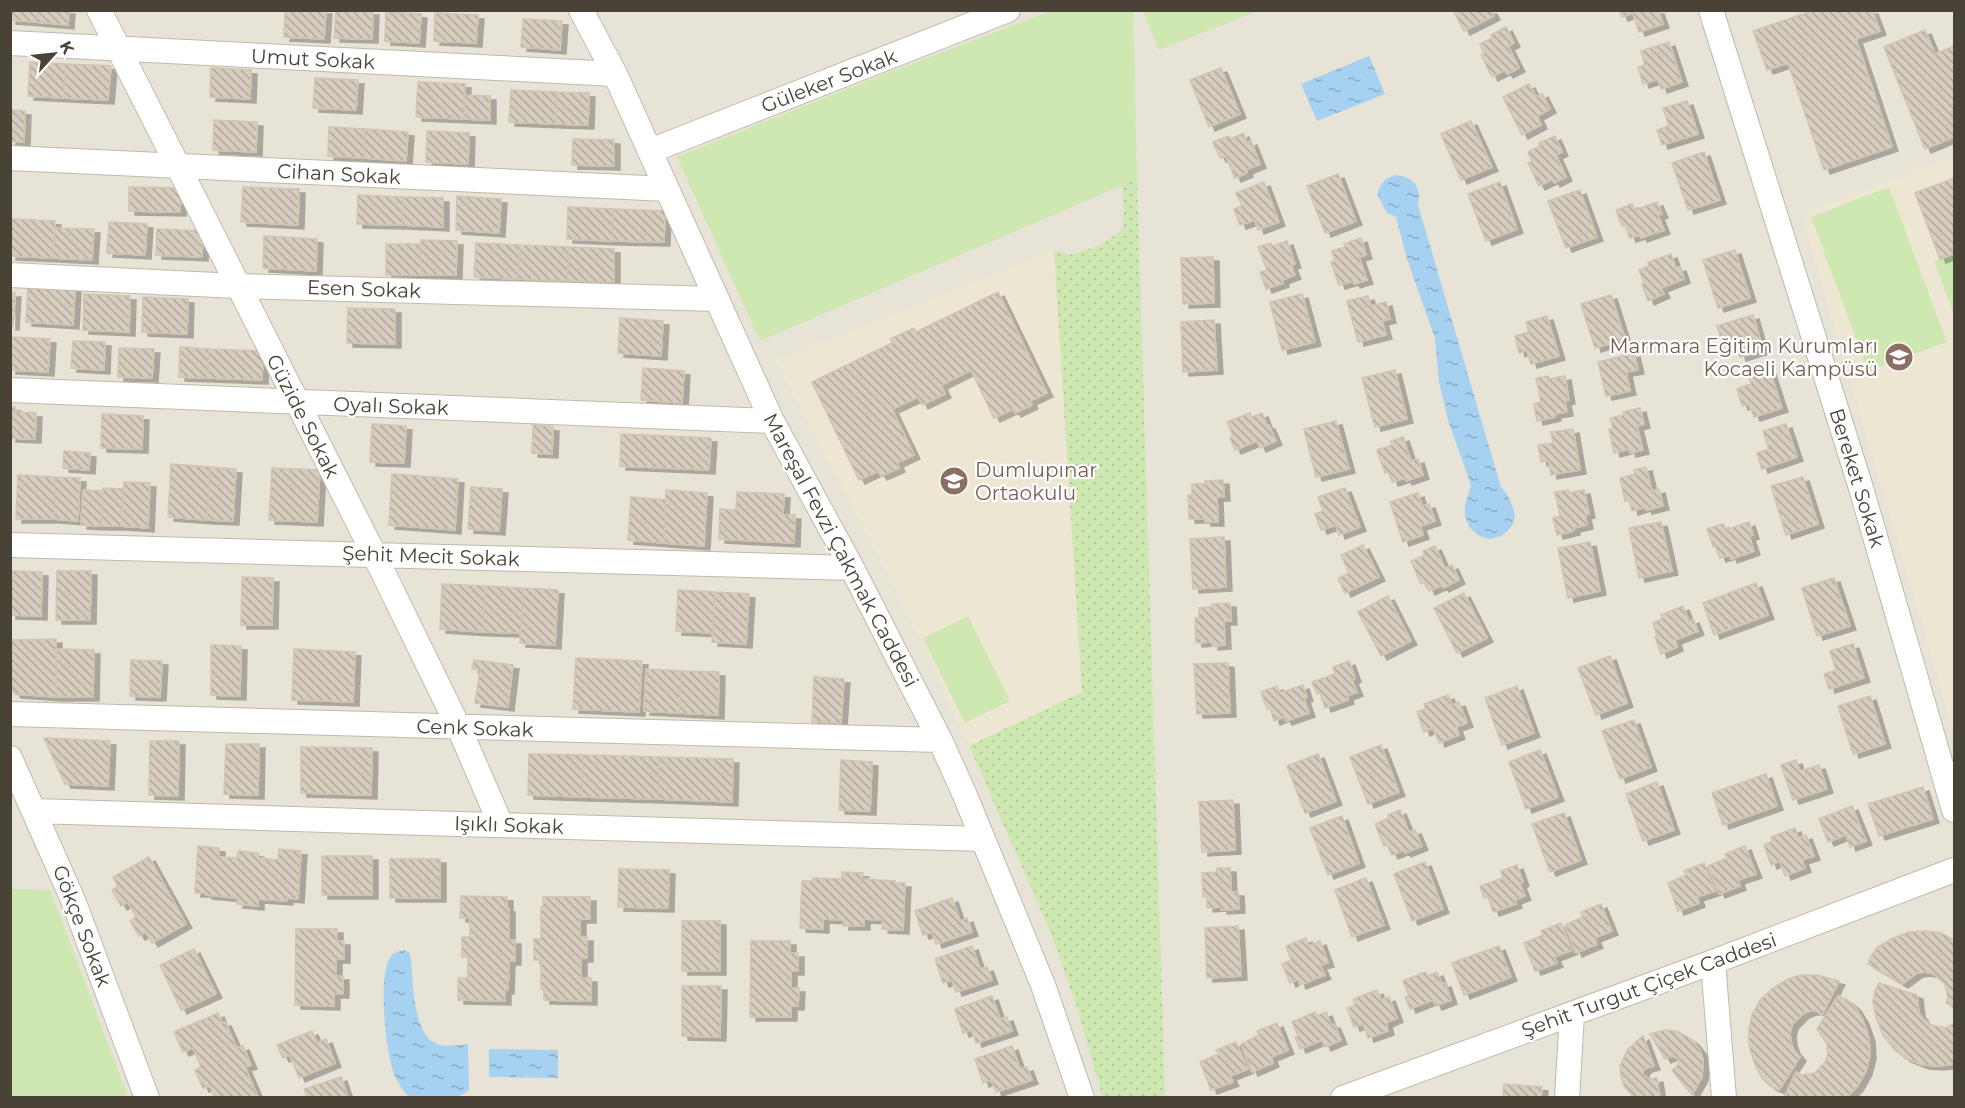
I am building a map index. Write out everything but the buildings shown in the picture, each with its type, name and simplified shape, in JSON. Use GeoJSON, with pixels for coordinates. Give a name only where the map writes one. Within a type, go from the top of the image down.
{"type":"FeatureCollection","features":[{"type":"Feature","properties":{"kind":"street","name":"Güzide Sokak"},"geometry":{"type":"LineString","coordinates":[[99,10],[374,554],[459,728],[501,825]]}},
{"type":"Feature","properties":{"kind":"street","name":"Mareşal Fevzi Çakmak Caddesi"},"geometry":{"type":"LineString","coordinates":[[581,10],[615,74],[771,421],[852,568],[940,740],[1043,985],[1082,1098]]}},
{"type":"Feature","properties":{"kind":"street","name":"Güleker Sokak"},"geometry":{"type":"LineString","coordinates":[[650,151],[1008,10]]}},
{"type":"Feature","properties":{"kind":"street","name":"Bereket Sokak"},"geometry":{"type":"LineString","coordinates":[[1711,10],[1857,476],[1954,810]]}},
{"type":"Feature","properties":{"kind":"street","name":"Umut Sokak"},"geometry":{"type":"LineString","coordinates":[[10,43],[615,74]]}},
{"type":"Feature","properties":{"kind":"street","name":"Cihan Sokak"},"geometry":{"type":"LineString","coordinates":[[10,158],[667,189]]}},
{"type":"Feature","properties":{"kind":"street","name":"Esen Sokak"},"geometry":{"type":"LineString","coordinates":[[10,275],[237,286],[717,299]]}},
{"type":"Feature","properties":{"kind":"street","name":"Oyalı Sokak"},"geometry":{"type":"LineString","coordinates":[[10,390],[771,421]]}},
{"type":"Feature","properties":{"kind":"street","name":"Şehit Mecit Sokak"},"geometry":{"type":"LineString","coordinates":[[10,545],[852,568]]}},
{"type":"Feature","properties":{"kind":"street","name":"Cenk Sokak"},"geometry":{"type":"LineString","coordinates":[[10,714],[940,740]]}},
{"type":"Feature","properties":{"kind":"street","name":"Gökçe Sokak"},"geometry":{"type":"LineString","coordinates":[[10,758],[73,900],[147,1098]]}},
{"type":"Feature","properties":{"kind":"street","name":"Işıklı Sokak"},"geometry":{"type":"LineString","coordinates":[[35,811],[702,833],[983,839]]}},
{"type":"Feature","properties":{"kind":"street","name":"Şehit Turgut Çiçek Caddesi"},"geometry":{"type":"LineString","coordinates":[[1343,1098],[1366,1093],[1954,870]]}},
{"type":"Feature","properties":{"kind":"street"},"geometry":{"type":"LineString","coordinates":[[1713,962],[1724,1098]]}},
{"type":"Feature","properties":{"kind":"street"},"geometry":{"type":"LineString","coordinates":[[1567,1098],[1572,1014]]}},
{"type":"Feature","properties":{"kind":"shaded area"},"geometry":{"type":"Polygon","coordinates":[[[10,11],[1954,11],[1954,1097],[11,1097],[10,11]]]}},
{"type":"Feature","properties":{"kind":"shaded area","name":"Marmara Eğitim Kurumları Kocaeli Kampüsü"},"geometry":{"type":"Polygon","coordinates":[[[1954,156],[1954,733],[1801,214],[1954,156]]]}},
{"type":"Feature","properties":{"kind":"shaded area","name":"Dumlupınar Ortaokulu"},"geometry":{"type":"Polygon","coordinates":[[[1054,250],[1082,693],[969,746],[902,602],[776,361],[1054,250]]]}},
{"type":"Feature","properties":{"kind":"green space"},"geometry":{"type":"Polygon","coordinates":[[[1051,11],[1133,11],[1137,179],[760,341],[677,157],[1051,11]]]}},
{"type":"Feature","properties":{"kind":"green space"},"geometry":{"type":"Polygon","coordinates":[[[1143,11],[1258,11],[1159,50],[1143,11]]]}},
{"type":"Feature","properties":{"kind":"green space"},"geometry":{"type":"Polygon","coordinates":[[[1137,179],[1165,1097],[1103,1098],[1076,1004],[1050,931],[969,746],[1082,692],[1054,250],[1070,255],[1101,245],[1122,230],[1124,214],[1122,186],[1137,179]]]}},
{"type":"Feature","properties":{"kind":"green space"},"geometry":{"type":"Polygon","coordinates":[[[1889,187],[1947,342],[1868,371],[1811,217],[1889,187]]]}},
{"type":"Feature","properties":{"kind":"green space"},"geometry":{"type":"Polygon","coordinates":[[[1954,254],[1954,315],[1934,261],[1954,254]]]}},
{"type":"Feature","properties":{"kind":"green space"},"geometry":{"type":"Polygon","coordinates":[[[968,616],[1010,701],[965,723],[923,638],[968,616]]]}},
{"type":"Feature","properties":{"kind":"green space"},"geometry":{"type":"Polygon","coordinates":[[[11,889],[50,890],[128,1097],[11,1097],[11,889]]]}},
{"type":"Feature","properties":{"kind":"water"},"geometry":{"type":"Polygon","coordinates":[[[1369,56],[1385,94],[1317,121],[1301,84],[1369,56]]]}},
{"type":"Feature","properties":{"kind":"water"},"geometry":{"type":"Polygon","coordinates":[[[1395,175],[1412,180],[1419,193],[1418,205],[1501,487],[1513,507],[1515,517],[1511,527],[1502,536],[1490,539],[1479,536],[1470,528],[1465,517],[1465,505],[1471,485],[1448,420],[1439,382],[1435,338],[1407,259],[1396,217],[1387,213],[1377,194],[1384,182],[1395,175]]]}},
{"type":"Feature","properties":{"kind":"water"},"geometry":{"type":"Polygon","coordinates":[[[404,950],[409,952],[411,959],[418,1018],[422,1029],[435,1043],[451,1046],[468,1044],[469,1090],[458,1097],[409,1097],[394,1074],[386,1034],[384,983],[390,957],[404,950]]]}},
{"type":"Feature","properties":{"kind":"water"},"geometry":{"type":"Polygon","coordinates":[[[489,1049],[558,1050],[558,1078],[489,1077],[489,1049]]]}},
{"type":"Feature","properties":{"kind":"place","name":"Marmara Eğitim Kurumları Kocaeli Kampüsü"},"geometry":{"type":"Point","coordinates":[1899,357]}},
{"type":"Feature","properties":{"kind":"place","name":"Dumlupınar Ortaokulu"},"geometry":{"type":"Point","coordinates":[954,481]}}]}
